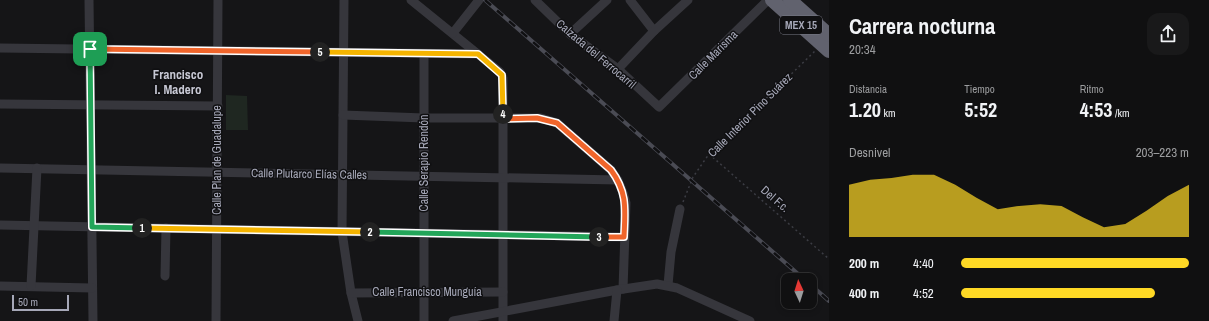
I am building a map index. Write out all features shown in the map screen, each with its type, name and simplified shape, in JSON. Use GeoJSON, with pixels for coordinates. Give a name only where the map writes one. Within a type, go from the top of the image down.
{"type":"FeatureCollection","features":[{"type":"Feature","properties":{"kind":"highway","name":"MEX 15"},"geometry":{"type":"LineString","coordinates":[[772,0],[827,43]]}},
{"type":"Feature","properties":{"kind":"highway","name":"MEX 15"},"geometry":{"type":"LineString","coordinates":[[790,0],[827,43]]}},
{"type":"Feature","properties":{"kind":"street"},"geometry":{"type":"LineString","coordinates":[[89,0],[93,321]]}},
{"type":"Feature","properties":{"kind":"street","name":"Calle Plan de Guadalupe"},"geometry":{"type":"LineString","coordinates":[[216,321],[218,0]]}},
{"type":"Feature","properties":{"kind":"street"},"geometry":{"type":"LineString","coordinates":[[344,0],[344,174],[342,232],[358,321]]}},
{"type":"Feature","properties":{"kind":"street"},"geometry":{"type":"LineString","coordinates":[[411,0],[500,72],[502,78],[503,316]]}},
{"type":"Feature","properties":{"kind":"street"},"geometry":{"type":"LineString","coordinates":[[453,33],[479,0]]}},
{"type":"Feature","properties":{"kind":"street","name":"Calzada del Ferrocarril"},"geometry":{"type":"LineString","coordinates":[[535,0],[570,34],[618,69],[658,107]]}},
{"type":"Feature","properties":{"kind":"street"},"geometry":{"type":"LineString","coordinates":[[570,34],[607,0]]}},
{"type":"Feature","properties":{"kind":"street"},"geometry":{"type":"LineString","coordinates":[[630,0],[654,30]]}},
{"type":"Feature","properties":{"kind":"street"},"geometry":{"type":"LineString","coordinates":[[618,69],[654,30],[688,0]]}},
{"type":"Feature","properties":{"kind":"street","name":"Calle Marisma"},"geometry":{"type":"LineString","coordinates":[[658,107],[663,105],[768,0]]}},
{"type":"Feature","properties":{"kind":"street"},"geometry":{"type":"LineString","coordinates":[[0,48],[478,54]]}},
{"type":"Feature","properties":{"kind":"street","name":"Calle Serapio Rendón"},"geometry":{"type":"LineString","coordinates":[[424,54],[424,321]]}},
{"type":"Feature","properties":{"kind":"street"},"geometry":{"type":"LineString","coordinates":[[0,104],[218,106]]}},
{"type":"Feature","properties":{"kind":"street"},"geometry":{"type":"LineString","coordinates":[[343,115],[424,118],[537,118],[557,123],[602,162],[618,180],[626,203],[623,289],[614,321]]}},
{"type":"Feature","properties":{"kind":"street","name":"Calle Plutarco Elías Calles"},"geometry":{"type":"LineString","coordinates":[[0,168],[618,180]]}},
{"type":"Feature","properties":{"kind":"street"},"geometry":{"type":"LineString","coordinates":[[31,286],[36,168]]}},
{"type":"Feature","properties":{"kind":"street"},"geometry":{"type":"LineString","coordinates":[[668,285],[670,252],[680,209]]}},
{"type":"Feature","properties":{"kind":"street"},"geometry":{"type":"LineString","coordinates":[[0,225],[624,237]]}},
{"type":"Feature","properties":{"kind":"street"},"geometry":{"type":"LineString","coordinates":[[165,276],[166,228]]}},
{"type":"Feature","properties":{"kind":"street"},"geometry":{"type":"LineString","coordinates":[[453,321],[503,316],[638,286],[668,285],[750,321]]}},
{"type":"Feature","properties":{"kind":"street"},"geometry":{"type":"LineString","coordinates":[[0,286],[92,288]]}},
{"type":"Feature","properties":{"kind":"street","name":"Calle Francisco Munguía"},"geometry":{"type":"LineString","coordinates":[[352,293],[503,292]]}},
{"type":"Feature","properties":{"kind":"path","name":"Calle Interior Pino Suárez"},"geometry":{"type":"LineString","coordinates":[[680,209],[691,180],[709,154],[827,43]]}},
{"type":"Feature","properties":{"kind":"path","name":"Del F.c."},"geometry":{"type":"LineString","coordinates":[[709,154],[829,259]]}},
{"type":"Feature","properties":{"kind":"shaded area"},"geometry":{"type":"Polygon","coordinates":[[[226,95],[247,96],[248,130],[226,130],[226,95]]]}},
{"type":"Feature","properties":{"kind":"railway"},"geometry":{"type":"LineString","coordinates":[[485,0],[797,273]]}},
{"type":"Feature","properties":{"kind":"railway"},"geometry":{"type":"LineString","coordinates":[[817,290],[829,301]]}},
{"type":"Feature","properties":{"kind":"district","name":"Francisco I. Madero"},"geometry":{"type":"Point","coordinates":[178,82]}},
{"type":"Feature","properties":{"kind":"route"},"geometry":{"type":"LineString","coordinates":[[90,49],[478,54],[502,75],[503,119],[537,118],[557,123],[611,170],[623,190],[626,203],[624,237],[92,227],[90,49]]}}]}
